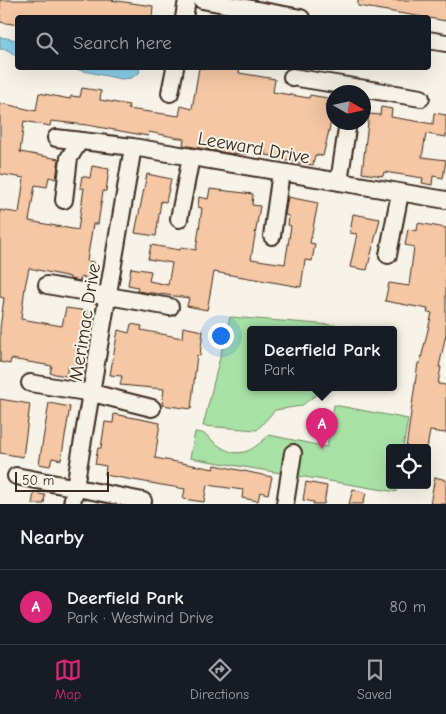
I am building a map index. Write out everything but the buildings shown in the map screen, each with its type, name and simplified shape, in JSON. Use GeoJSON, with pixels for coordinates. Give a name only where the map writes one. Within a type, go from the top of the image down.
{"type":"FeatureCollection","features":[{"type":"Feature","properties":{"kind":"street"},"geometry":{"type":"LineString","coordinates":[[184,15],[186,0]]}},
{"type":"Feature","properties":{"kind":"street"},"geometry":{"type":"LineString","coordinates":[[202,0],[284,15]]}},
{"type":"Feature","properties":{"kind":"street"},"geometry":{"type":"LineString","coordinates":[[431,40],[446,43]]}},
{"type":"Feature","properties":{"kind":"street"},"geometry":{"type":"LineString","coordinates":[[170,93],[175,70]]}},
{"type":"Feature","properties":{"kind":"street"},"geometry":{"type":"LineString","coordinates":[[292,76],[331,85]]}},
{"type":"Feature","properties":{"kind":"street"},"geometry":{"type":"LineString","coordinates":[[371,92],[421,98]]}},
{"type":"Feature","properties":{"kind":"street"},"geometry":{"type":"LineString","coordinates":[[339,182],[347,130]]}},
{"type":"Feature","properties":{"kind":"street","name":"Leeward Drive"},"geometry":{"type":"LineString","coordinates":[[56,138],[133,147],[446,200]]}},
{"type":"Feature","properties":{"kind":"street"},"geometry":{"type":"LineString","coordinates":[[64,200],[69,158],[79,142]]}},
{"type":"Feature","properties":{"kind":"street","name":"Merimac Drive"},"geometry":{"type":"LineString","coordinates":[[72,504],[133,147]]}},
{"type":"Feature","properties":{"kind":"street"},"geometry":{"type":"LineString","coordinates":[[179,219],[191,157]]}},
{"type":"Feature","properties":{"kind":"street"},"geometry":{"type":"LineString","coordinates":[[272,236],[281,172]]}},
{"type":"Feature","properties":{"kind":"street"},"geometry":{"type":"LineString","coordinates":[[388,255],[400,193]]}},
{"type":"Feature","properties":{"kind":"street"},"geometry":{"type":"LineString","coordinates":[[47,285],[170,307]]}},
{"type":"Feature","properties":{"kind":"street"},"geometry":{"type":"LineString","coordinates":[[30,383],[92,393],[152,408]]}},
{"type":"Feature","properties":{"kind":"street"},"geometry":{"type":"LineString","coordinates":[[285,504],[293,453]]}},
{"type":"Feature","properties":{"kind":"street"},"geometry":{"type":"LineString","coordinates":[[16,476],[143,501]]}},
{"type":"Feature","properties":{"kind":"green space"},"geometry":{"type":"Polygon","coordinates":[[[230,317],[345,326],[247,326],[247,391],[321,391],[301,406],[275,410],[257,430],[203,426],[230,317]]]}},
{"type":"Feature","properties":{"kind":"green space"},"geometry":{"type":"Polygon","coordinates":[[[334,405],[408,419],[404,444],[386,444],[386,489],[396,489],[396,492],[190,458],[195,432],[206,435],[217,445],[235,453],[247,451],[258,445],[269,435],[327,447],[334,405]]]}},
{"type":"Feature","properties":{"kind":"water"},"geometry":{"type":"Polygon","coordinates":[[[0,37],[15,40],[15,55],[8,50],[0,49],[0,37]]]}},
{"type":"Feature","properties":{"kind":"water"},"geometry":{"type":"Polygon","coordinates":[[[79,70],[140,70],[139,73],[131,78],[121,79],[79,70]]]}},
{"type":"Feature","properties":{"kind":"place","name":"Deerfield Park"},"geometry":{"type":"Point","coordinates":[322,449]}}]}
